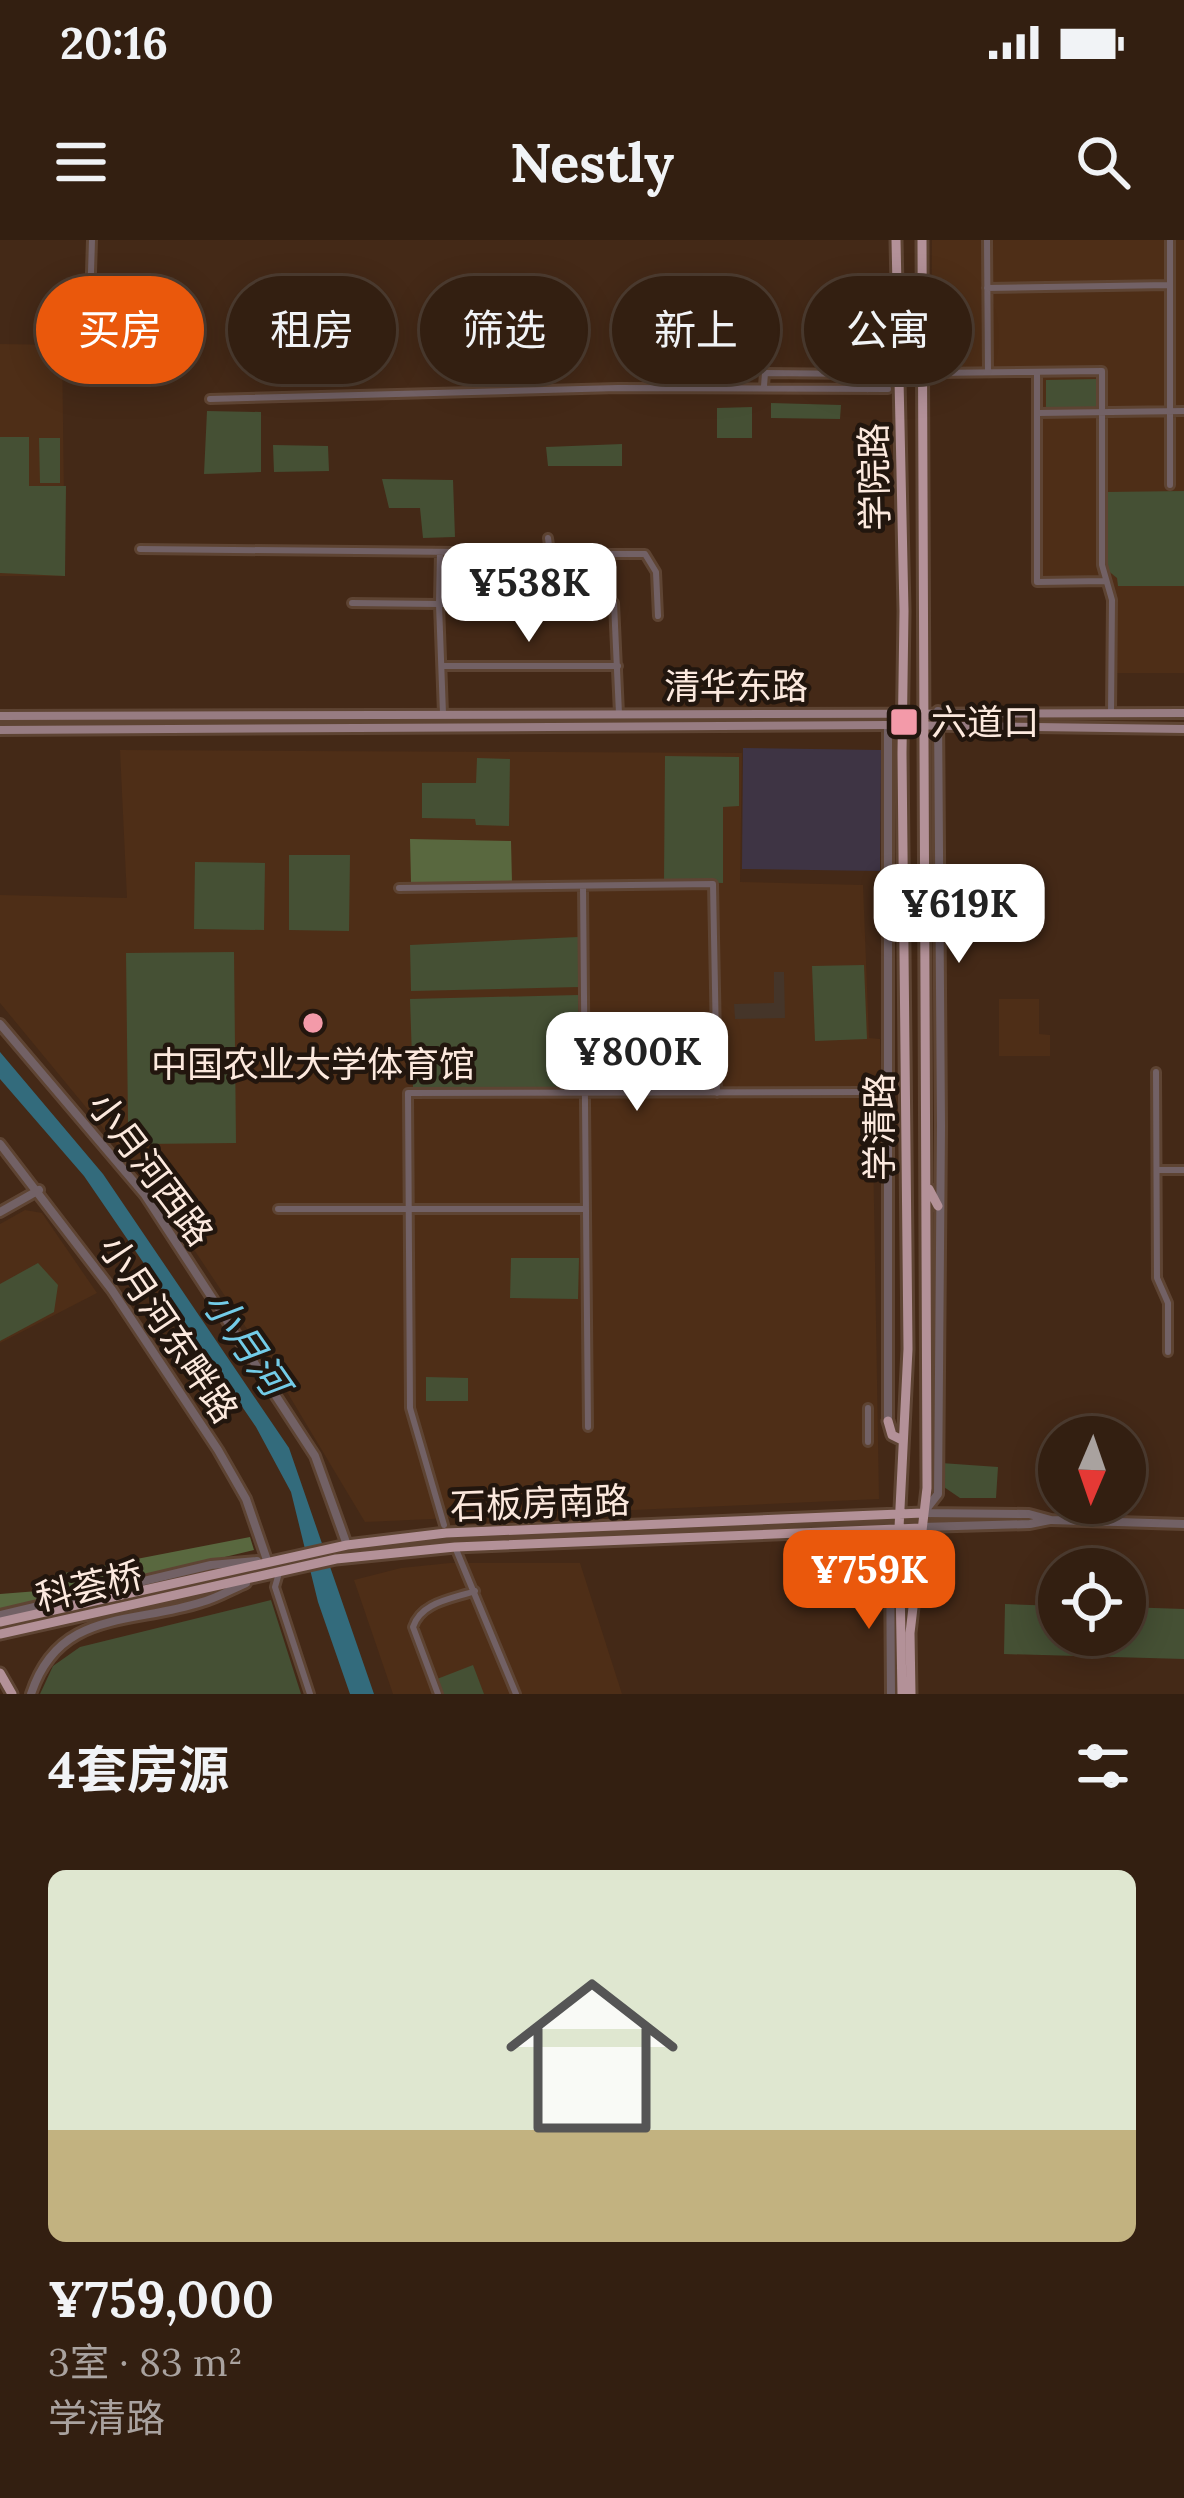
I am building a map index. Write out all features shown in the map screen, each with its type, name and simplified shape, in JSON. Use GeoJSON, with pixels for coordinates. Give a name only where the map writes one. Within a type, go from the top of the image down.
{"type":"FeatureCollection","features":[{"type":"Feature","properties":{"kind":"main road","name":"学院路"},"geometry":{"type":"LineString","coordinates":[[896,240],[897,276]]}},
{"type":"Feature","properties":{"kind":"main road","name":"学院路"},"geometry":{"type":"LineString","coordinates":[[922,240],[925,725]]}},
{"type":"Feature","properties":{"kind":"main road","name":"学院路"},"geometry":{"type":"LineString","coordinates":[[899,384],[903,725]]}},
{"type":"Feature","properties":{"kind":"main road"},"geometry":{"type":"LineString","coordinates":[[888,407],[900,428]]}},
{"type":"Feature","properties":{"kind":"main road"},"geometry":{"type":"LineString","coordinates":[[925,495],[931,472]]}},
{"type":"Feature","properties":{"kind":"main road","name":"清华东路"},"geometry":{"type":"LineString","coordinates":[[0,716],[1184,713]]}},
{"type":"Feature","properties":{"kind":"main road"},"geometry":{"type":"LineString","coordinates":[[97,731],[98,715]]}},
{"type":"Feature","properties":{"kind":"main road","name":"清华东路"},"geometry":{"type":"LineString","coordinates":[[0,730],[888,725],[1184,729]]}},
{"type":"Feature","properties":{"kind":"main road","name":"学清路"},"geometry":{"type":"LineString","coordinates":[[903,725],[908,1349],[899,1528],[906,1694]]}},
{"type":"Feature","properties":{"kind":"main road","name":"学清路"},"geometry":{"type":"LineString","coordinates":[[906,1694],[927,1488],[925,725]]}},
{"type":"Feature","properties":{"kind":"main road"},"geometry":{"type":"LineString","coordinates":[[925,884],[937,917]]}},
{"type":"Feature","properties":{"kind":"main road"},"geometry":{"type":"LineString","coordinates":[[927,1184],[938,1206]]}},
{"type":"Feature","properties":{"kind":"main road"},"geometry":{"type":"LineString","coordinates":[[888,1421],[892,1435],[902,1440]]}},
{"type":"Feature","properties":{"kind":"main road","name":"石板房南路"},"geometry":{"type":"LineString","coordinates":[[190,1591],[292,1555],[446,1533],[923,1514]]}},
{"type":"Feature","properties":{"kind":"main road","name":"石板房南路"},"geometry":{"type":"LineString","coordinates":[[187,1578],[266,1564],[281,1570],[455,1546],[921,1528]]}},
{"type":"Feature","properties":{"kind":"main road","name":"科荟桥"},"geometry":{"type":"LineString","coordinates":[[0,1619],[187,1578]]}},
{"type":"Feature","properties":{"kind":"main road","name":"科荟桥"},"geometry":{"type":"LineString","coordinates":[[0,1634],[190,1591]]}},
{"type":"Feature","properties":{"kind":"main road"},"geometry":{"type":"LineString","coordinates":[[0,1673],[12,1694]]}},
{"type":"Feature","properties":{"kind":"street"},"geometry":{"type":"LineString","coordinates":[[91,276],[92,240]]}},
{"type":"Feature","properties":{"kind":"street"},"geometry":{"type":"LineString","coordinates":[[987,240],[988,372]]}},
{"type":"Feature","properties":{"kind":"street"},"geometry":{"type":"LineString","coordinates":[[1170,240],[1170,485]]}},
{"type":"Feature","properties":{"kind":"street"},"geometry":{"type":"LineString","coordinates":[[987,288],[1169,285]]}},
{"type":"Feature","properties":{"kind":"street"},"geometry":{"type":"LineString","coordinates":[[1169,301],[1184,301]]}},
{"type":"Feature","properties":{"kind":"street"},"geometry":{"type":"LineString","coordinates":[[972,372],[1102,371],[1106,581],[1112,600],[1111,713]]}},
{"type":"Feature","properties":{"kind":"street"},"geometry":{"type":"LineString","coordinates":[[1037,372],[1037,582],[1106,581]]}},
{"type":"Feature","properties":{"kind":"street"},"geometry":{"type":"LineString","coordinates":[[764,386],[765,374],[860,374],[868,389]]}},
{"type":"Feature","properties":{"kind":"street"},"geometry":{"type":"LineString","coordinates":[[210,399],[764,386],[868,389],[888,384]]}},
{"type":"Feature","properties":{"kind":"street"},"geometry":{"type":"LineString","coordinates":[[1038,413],[1184,411]]}},
{"type":"Feature","properties":{"kind":"street"},"geometry":{"type":"LineString","coordinates":[[548,538],[550,553]]}},
{"type":"Feature","properties":{"kind":"street"},"geometry":{"type":"LineString","coordinates":[[140,549],[645,554],[656,572],[658,616]]}},
{"type":"Feature","properties":{"kind":"street"},"geometry":{"type":"LineString","coordinates":[[440,551],[442,714]]}},
{"type":"Feature","properties":{"kind":"street"},"geometry":{"type":"LineString","coordinates":[[569,554],[614,603],[619,714]]}},
{"type":"Feature","properties":{"kind":"street"},"geometry":{"type":"LineString","coordinates":[[352,603],[614,603]]}},
{"type":"Feature","properties":{"kind":"street"},"geometry":{"type":"LineString","coordinates":[[441,666],[618,666]]}},
{"type":"Feature","properties":{"kind":"street","name":"学清路"},"geometry":{"type":"LineString","coordinates":[[923,1514],[938,1494],[938,711]]}},
{"type":"Feature","properties":{"kind":"street","name":"学清路"},"geometry":{"type":"LineString","coordinates":[[888,725],[888,1421]]}},
{"type":"Feature","properties":{"kind":"street"},"geometry":{"type":"LineString","coordinates":[[399,888],[713,884],[717,1093]]}},
{"type":"Feature","properties":{"kind":"street"},"geometry":{"type":"LineString","coordinates":[[583,887],[588,1426]]}},
{"type":"Feature","properties":{"kind":"street","name":"小月河西路"},"geometry":{"type":"LineString","coordinates":[[0,1024],[145,1195],[315,1456],[347,1544]]}},
{"type":"Feature","properties":{"kind":"street"},"geometry":{"type":"LineString","coordinates":[[1156,1072],[1157,1278],[1168,1303],[1168,1352]]}},
{"type":"Feature","properties":{"kind":"street"},"geometry":{"type":"LineString","coordinates":[[444,1525],[410,1408],[408,1093],[866,1092]]}},
{"type":"Feature","properties":{"kind":"street","name":"小月河东畔路"},"geometry":{"type":"LineString","coordinates":[[0,1144],[112,1290],[218,1450],[246,1499],[266,1564]]}},
{"type":"Feature","properties":{"kind":"street"},"geometry":{"type":"LineString","coordinates":[[1158,1170],[1184,1170]]}},
{"type":"Feature","properties":{"kind":"street"},"geometry":{"type":"LineString","coordinates":[[0,1213],[39,1190]]}},
{"type":"Feature","properties":{"kind":"street"},"geometry":{"type":"LineString","coordinates":[[278,1210],[585,1209]]}},
{"type":"Feature","properties":{"kind":"street"},"geometry":{"type":"LineString","coordinates":[[868,1408],[868,1442]]}},
{"type":"Feature","properties":{"kind":"street"},"geometry":{"type":"LineString","coordinates":[[923,1514],[1038,1516]]}},
{"type":"Feature","properties":{"kind":"street"},"geometry":{"type":"LineString","coordinates":[[921,1528],[1038,1523]]}},
{"type":"Feature","properties":{"kind":"street"},"geometry":{"type":"LineString","coordinates":[[1146,1523],[1184,1524]]}},
{"type":"Feature","properties":{"kind":"street","name":"学清路"},"geometry":{"type":"LineString","coordinates":[[891,1694],[890,1549],[899,1528]]}},
{"type":"Feature","properties":{"kind":"street"},"geometry":{"type":"LineString","coordinates":[[455,1546],[517,1694]]}},
{"type":"Feature","properties":{"kind":"street"},"geometry":{"type":"LineString","coordinates":[[0,1619],[211,1565],[266,1564]]}},
{"type":"Feature","properties":{"kind":"street"},"geometry":{"type":"LineString","coordinates":[[31,1694],[48,1656],[77,1631],[205,1602],[266,1564]]}},
{"type":"Feature","properties":{"kind":"street"},"geometry":{"type":"LineString","coordinates":[[281,1570],[275,1587],[310,1694]]}},
{"type":"Feature","properties":{"kind":"street"},"geometry":{"type":"LineString","coordinates":[[438,1694],[415,1639],[417,1615],[475,1591]]}},
{"type":"Feature","properties":{"kind":"shaded area"},"geometry":{"type":"Polygon","coordinates":[[[932,240],[1184,240],[1184,673],[1114,673],[1112,600],[1106,581],[1037,582],[1037,372],[972,373],[972,276],[932,276],[932,240]]]}},
{"type":"Feature","properties":{"kind":"shaded area"},"geometry":{"type":"Polygon","coordinates":[[[0,344],[36,345],[36,384],[63,384],[65,576],[0,576],[0,344]]]}},
{"type":"Feature","properties":{"kind":"shaded area"},"geometry":{"type":"Polygon","coordinates":[[[743,748],[881,750],[880,871],[742,869],[743,748]]]}},
{"type":"Feature","properties":{"kind":"shaded area"},"geometry":{"type":"Polygon","coordinates":[[[120,750],[742,753],[740,882],[863,885],[869,1038],[880,1039],[881,1084],[872,1085],[879,1499],[365,1522],[269,1362],[155,1191],[0,1003],[0,895],[127,898],[120,750]]]}},
{"type":"Feature","properties":{"kind":"shaded area"},"geometry":{"type":"Polygon","coordinates":[[[774,972],[784,972],[785,1018],[735,1019],[734,1004],[774,1003],[774,972]]]}},
{"type":"Feature","properties":{"kind":"shaded area"},"geometry":{"type":"Polygon","coordinates":[[[999,999],[1039,999],[1039,1034],[1050,1035],[1050,1056],[999,1056],[999,999]]]}},
{"type":"Feature","properties":{"kind":"shaded area"},"geometry":{"type":"Polygon","coordinates":[[[25,1210],[42,1213],[97,1293],[0,1343],[0,1224],[25,1210]]]}},
{"type":"Feature","properties":{"kind":"shaded area"},"geometry":{"type":"Polygon","coordinates":[[[450,1563],[580,1563],[622,1694],[393,1694],[354,1580],[401,1568],[450,1563]]]}},
{"type":"Feature","properties":{"kind":"green space"},"geometry":{"type":"Polygon","coordinates":[[[1098,379],[1098,408],[1046,408],[1046,380],[1098,379]]]}},
{"type":"Feature","properties":{"kind":"green space"},"geometry":{"type":"Polygon","coordinates":[[[771,403],[841,405],[840,419],[771,418],[771,403]]]}},
{"type":"Feature","properties":{"kind":"green space"},"geometry":{"type":"Polygon","coordinates":[[[752,407],[752,438],[717,438],[717,408],[752,407]]]}},
{"type":"Feature","properties":{"kind":"green space"},"geometry":{"type":"Polygon","coordinates":[[[207,411],[261,412],[261,472],[204,474],[207,411]]]}},
{"type":"Feature","properties":{"kind":"green space"},"geometry":{"type":"Polygon","coordinates":[[[0,437],[29,437],[29,486],[66,486],[65,576],[0,573],[0,437]]]}},
{"type":"Feature","properties":{"kind":"green space"},"geometry":{"type":"Polygon","coordinates":[[[39,438],[60,438],[60,483],[40,483],[39,438]]]}},
{"type":"Feature","properties":{"kind":"green space"},"geometry":{"type":"Polygon","coordinates":[[[622,444],[622,466],[548,466],[546,447],[622,444]]]}},
{"type":"Feature","properties":{"kind":"green space"},"geometry":{"type":"Polygon","coordinates":[[[273,445],[328,446],[329,471],[274,472],[273,445]]]}},
{"type":"Feature","properties":{"kind":"green space"},"geometry":{"type":"Polygon","coordinates":[[[382,479],[453,480],[455,537],[423,538],[420,508],[389,508],[382,479]]]}},
{"type":"Feature","properties":{"kind":"green space"},"geometry":{"type":"Polygon","coordinates":[[[1184,491],[1184,586],[1118,586],[1117,578],[1106,569],[1106,492],[1184,491]]]}},
{"type":"Feature","properties":{"kind":"green space"},"geometry":{"type":"Polygon","coordinates":[[[665,756],[739,757],[739,806],[723,807],[723,883],[664,882],[665,756]]]}},
{"type":"Feature","properties":{"kind":"green space"},"geometry":{"type":"Polygon","coordinates":[[[477,758],[510,759],[509,826],[476,825],[475,819],[422,818],[422,783],[476,783],[477,758]]]}},
{"type":"Feature","properties":{"kind":"green space"},"geometry":{"type":"Polygon","coordinates":[[[410,839],[511,841],[512,883],[411,883],[410,839]]]}},
{"type":"Feature","properties":{"kind":"green space"},"geometry":{"type":"Polygon","coordinates":[[[289,855],[350,855],[349,931],[289,930],[289,855]]]}},
{"type":"Feature","properties":{"kind":"green space"},"geometry":{"type":"Polygon","coordinates":[[[195,862],[265,863],[264,930],[194,929],[195,862]]]}},
{"type":"Feature","properties":{"kind":"green space"},"geometry":{"type":"Polygon","coordinates":[[[578,937],[579,987],[411,991],[410,945],[578,937]]]}},
{"type":"Feature","properties":{"kind":"green space"},"geometry":{"type":"Polygon","coordinates":[[[234,952],[236,1143],[143,1144],[128,1122],[126,953],[234,952]]]}},
{"type":"Feature","properties":{"kind":"green space"},"geometry":{"type":"Polygon","coordinates":[[[864,965],[867,1039],[815,1041],[812,966],[864,965]]]}},
{"type":"Feature","properties":{"kind":"green space"},"geometry":{"type":"Polygon","coordinates":[[[578,995],[579,1087],[413,1088],[410,999],[578,995]]]}},
{"type":"Feature","properties":{"kind":"green space"},"geometry":{"type":"Polygon","coordinates":[[[511,1258],[579,1258],[578,1299],[510,1298],[511,1258]]]}},
{"type":"Feature","properties":{"kind":"green space"},"geometry":{"type":"Polygon","coordinates":[[[38,1263],[58,1285],[54,1312],[0,1341],[0,1284],[38,1263]]]}},
{"type":"Feature","properties":{"kind":"green space"},"geometry":{"type":"Polygon","coordinates":[[[426,1377],[468,1378],[468,1401],[426,1401],[426,1377]]]}},
{"type":"Feature","properties":{"kind":"green space"},"geometry":{"type":"Polygon","coordinates":[[[941,1463],[998,1467],[996,1498],[960,1498],[941,1485],[941,1463]]]}},
{"type":"Feature","properties":{"kind":"green space"},"geometry":{"type":"Polygon","coordinates":[[[250,1537],[254,1550],[0,1611],[0,1594],[38,1591],[54,1575],[250,1537]]]}},
{"type":"Feature","properties":{"kind":"green space"},"geometry":{"type":"Polygon","coordinates":[[[271,1600],[301,1694],[40,1694],[53,1666],[80,1647],[271,1600]]]}},
{"type":"Feature","properties":{"kind":"green space"},"geometry":{"type":"Polygon","coordinates":[[[1005,1604],[1038,1605],[1038,1655],[1004,1654],[1005,1604]]]}},
{"type":"Feature","properties":{"kind":"green space"},"geometry":{"type":"Polygon","coordinates":[[[1146,1608],[1184,1609],[1184,1659],[1076,1656],[1146,1656],[1146,1608]]]}},
{"type":"Feature","properties":{"kind":"green space"},"geometry":{"type":"Polygon","coordinates":[[[473,1665],[484,1694],[443,1694],[437,1679],[473,1665]]]}},
{"type":"Feature","properties":{"kind":"water"},"geometry":{"type":"Polygon","coordinates":[[[0,1052],[103,1174],[289,1448],[374,1694],[350,1694],[318,1602],[291,1492],[256,1427],[84,1176],[0,1079],[0,1052]]]}},
{"type":"Feature","properties":{"kind":"place","name":"六道口"},"geometry":{"type":"Point","coordinates":[904,722]}},
{"type":"Feature","properties":{"kind":"place","name":"中国农业大学体育馆"},"geometry":{"type":"Point","coordinates":[313,1023]}},
{"type":"Feature","properties":{"kind":"water label","name":"小月河"},"geometry":{"type":"Point","coordinates":[246,1343]}}]}
